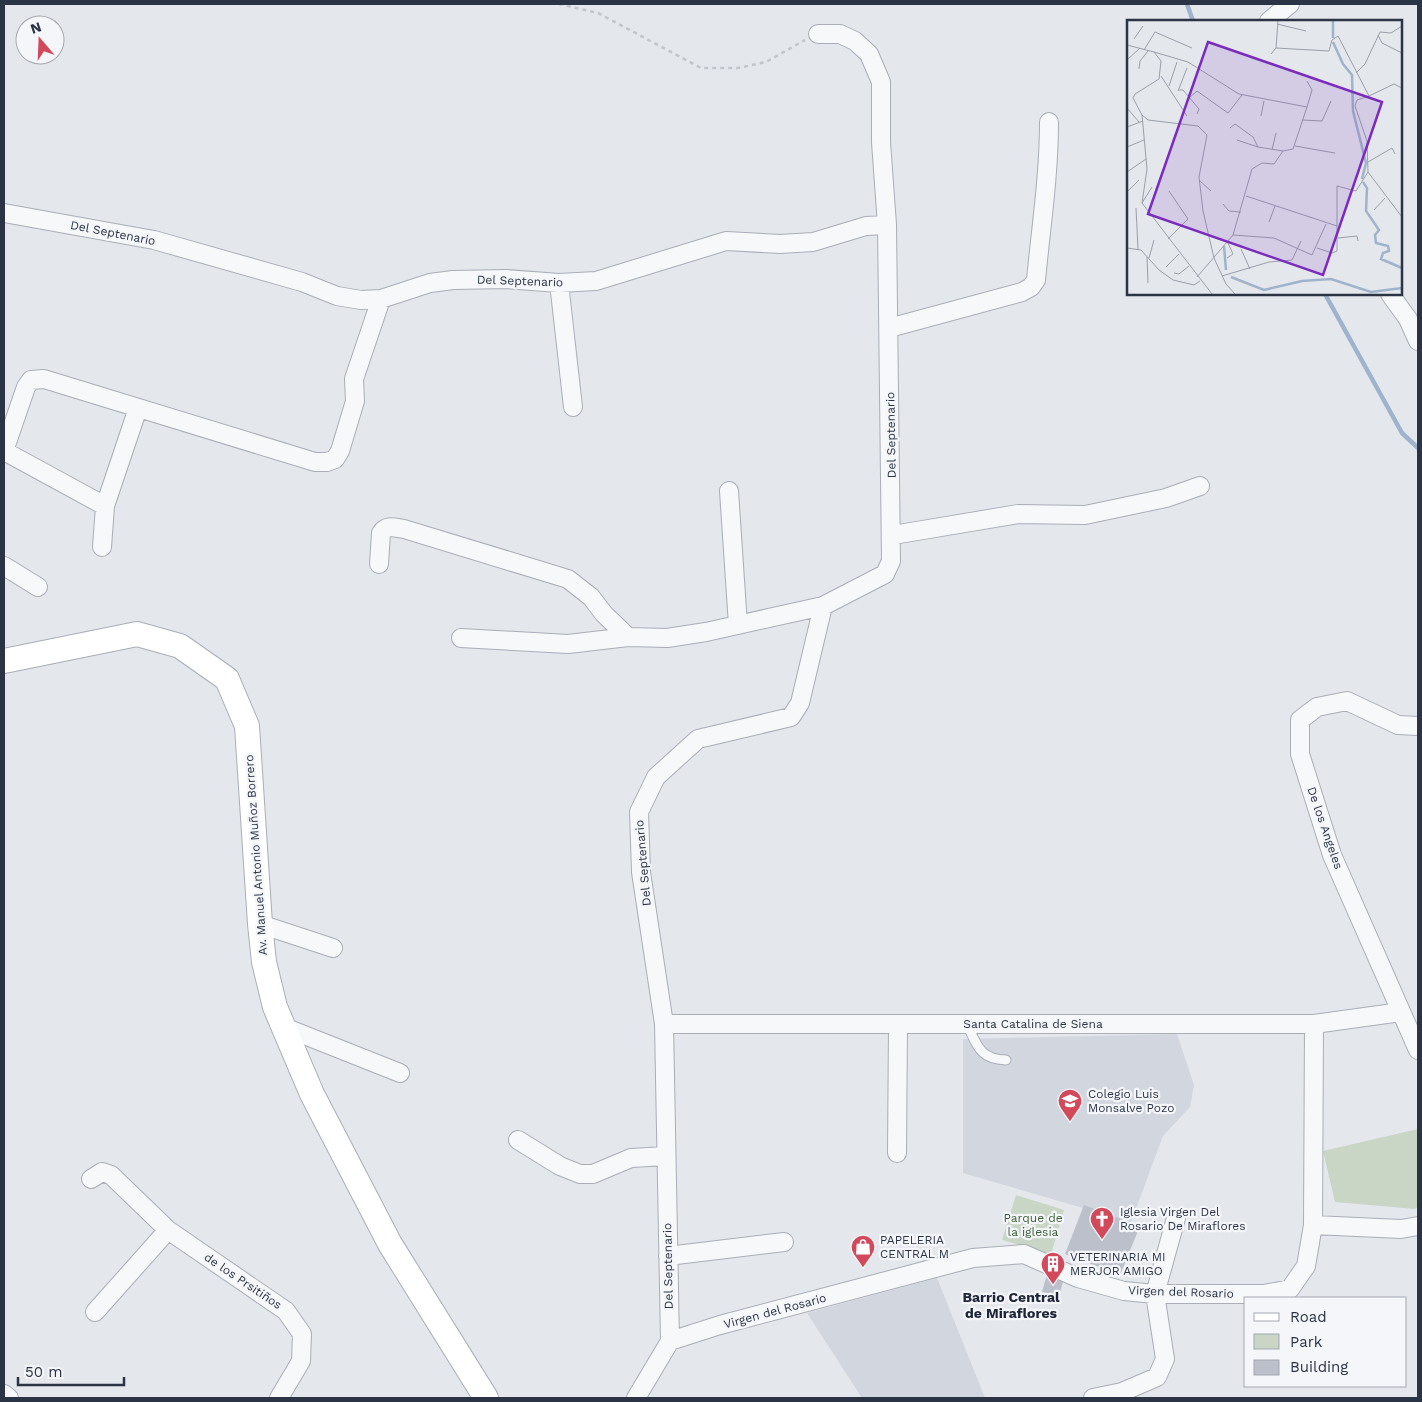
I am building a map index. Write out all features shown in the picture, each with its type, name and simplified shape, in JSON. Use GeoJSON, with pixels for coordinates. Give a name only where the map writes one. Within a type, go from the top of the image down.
{"type":"FeatureCollection","features":[{"type":"Feature","properties":{"kind":"street"},"geometry":{"type":"LineString","coordinates":[[1270,20],[1290,4]]}},
{"type":"Feature","properties":{"kind":"street"},"geometry":{"type":"LineString","coordinates":[[818,34],[840,34],[855,41],[869,54],[881,82],[881,142],[888,225]]}},
{"type":"Feature","properties":{"kind":"street"},"geometry":{"type":"LineString","coordinates":[[889,328],[1022,292],[1031,287],[1036,280],[1045,202],[1049,162],[1049,122]]}},
{"type":"Feature","properties":{"kind":"street","name":"Del Septenario"},"geometry":{"type":"LineString","coordinates":[[4,213],[154,240],[302,282],[337,296],[361,300],[381,299],[430,283],[453,280],[506,279],[559,284],[596,281],[726,241],[780,244],[813,242],[866,226],[888,225],[893,535],[891,561],[885,574],[823,606],[800,703],[791,717],[698,739],[656,777],[639,812],[641,872],[664,1024],[670,1341]]}},
{"type":"Feature","properties":{"kind":"street"},"geometry":{"type":"LineString","coordinates":[[559,284],[573,407]]}},
{"type":"Feature","properties":{"kind":"street"},"geometry":{"type":"LineString","coordinates":[[1391,295],[1408,318],[1418,341]]}},
{"type":"Feature","properties":{"kind":"street"},"geometry":{"type":"LineString","coordinates":[[105,506],[4,451],[26,387],[31,380],[44,379],[315,462],[327,462],[335,459],[349,425],[355,401],[354,379],[381,299]]}},
{"type":"Feature","properties":{"kind":"street"},"geometry":{"type":"LineString","coordinates":[[102,547],[105,506],[138,408]]}},
{"type":"Feature","properties":{"kind":"street"},"geometry":{"type":"LineString","coordinates":[[893,535],[1018,514],[1085,515],[1166,498],[1200,486]]}},
{"type":"Feature","properties":{"kind":"street"},"geometry":{"type":"LineString","coordinates":[[729,491],[738,625]]}},
{"type":"Feature","properties":{"kind":"street"},"geometry":{"type":"LineString","coordinates":[[379,564],[381,533],[388,527],[404,530],[568,579],[591,597],[628,637]]}},
{"type":"Feature","properties":{"kind":"street"},"geometry":{"type":"LineString","coordinates":[[4,566],[38,587]]}},
{"type":"Feature","properties":{"kind":"street"},"geometry":{"type":"LineString","coordinates":[[461,638],[568,644],[628,637],[667,638],[738,625],[823,606]]}},
{"type":"Feature","properties":{"kind":"street","name":"Av. Manuel Antonio Muñoz Borrero"},"geometry":{"type":"LineString","coordinates":[[4,661],[138,634],[180,646],[227,679],[247,726],[260,924],[264,962],[275,1007],[312,1094],[390,1244],[486,1398]]}},
{"type":"Feature","properties":{"kind":"street","name":"De los Angeles"},"geometry":{"type":"LineString","coordinates":[[1418,726],[1398,724],[1347,701],[1317,707],[1300,720],[1300,754],[1332,855],[1418,1050]]}},
{"type":"Feature","properties":{"kind":"street"},"geometry":{"type":"LineString","coordinates":[[260,924],[334,948]]}},
{"type":"Feature","properties":{"kind":"street","name":"Santa Catalina de Siena"},"geometry":{"type":"LineString","coordinates":[[664,1024],[1314,1024],[1402,1012]]}},
{"type":"Feature","properties":{"kind":"street","name":"Virgen del Rosario"},"geometry":{"type":"LineString","coordinates":[[670,1341],[720,1325],[973,1258],[1024,1254],[1078,1278],[1124,1291],[1155,1294],[1264,1294],[1290,1289],[1306,1266],[1313,1225],[1314,1024]]}},
{"type":"Feature","properties":{"kind":"street"},"geometry":{"type":"LineString","coordinates":[[897,1153],[898,1025]]}},
{"type":"Feature","properties":{"kind":"street"},"geometry":{"type":"LineString","coordinates":[[284,1027],[400,1073]]}},
{"type":"Feature","properties":{"kind":"street"},"geometry":{"type":"LineString","coordinates":[[518,1140],[560,1166],[580,1174],[593,1174],[631,1158],[666,1156]]}},
{"type":"Feature","properties":{"kind":"street","name":"de los Prsitiños"},"geometry":{"type":"LineString","coordinates":[[91,1179],[102,1172],[111,1175],[168,1230],[286,1311],[302,1334],[301,1361],[279,1398]]}},
{"type":"Feature","properties":{"kind":"street"},"geometry":{"type":"LineString","coordinates":[[1093,1398],[1122,1392],[1157,1377],[1164,1359],[1155,1294],[1176,1218]]}},
{"type":"Feature","properties":{"kind":"street"},"geometry":{"type":"LineString","coordinates":[[1313,1225],[1401,1229],[1418,1226]]}},
{"type":"Feature","properties":{"kind":"street"},"geometry":{"type":"LineString","coordinates":[[95,1312],[168,1230]]}},
{"type":"Feature","properties":{"kind":"street"},"geometry":{"type":"LineString","coordinates":[[668,1256],[784,1242]]}},
{"type":"Feature","properties":{"kind":"street"},"geometry":{"type":"LineString","coordinates":[[636,1398],[670,1341]]}},
{"type":"Feature","properties":{"kind":"street"},"geometry":{"type":"LineString","coordinates":[[4,1394],[9,1398]]}},
{"type":"Feature","properties":{"kind":"lane"},"geometry":{"type":"LineString","coordinates":[[967,1024],[982,1053],[998,1060],[1006,1060]]}},
{"type":"Feature","properties":{"kind":"path"},"geometry":{"type":"LineString","coordinates":[[559,4],[598,14],[701,68],[738,68],[766,62],[781,52],[818,34]]}},
{"type":"Feature","properties":{"kind":"shaded area","name":"Colegio Luis Monsalve Pozo"},"geometry":{"type":"Polygon","coordinates":[[[1177,1034],[1194,1085],[1190,1107],[1163,1136],[1131,1222],[963,1173],[963,1039],[1177,1034]]]}},
{"type":"Feature","properties":{"kind":"shaded area"},"geometry":{"type":"Polygon","coordinates":[[[937,1278],[985,1398],[862,1398],[807,1313],[937,1278]]]}},
{"type":"Feature","properties":{"kind":"green space"},"geometry":{"type":"Polygon","coordinates":[[[1418,1129],[1418,1206],[1415,1209],[1335,1202],[1323,1151],[1418,1129]]]}},
{"type":"Feature","properties":{"kind":"green space","name":"Parque de la iglesia"},"geometry":{"type":"Polygon","coordinates":[[[1016,1195],[1064,1210],[1051,1254],[1002,1240],[1016,1195]]]}},
{"type":"Feature","properties":{"kind":"building","name":"Iglesia Virgen Del Rosario De Miraflores"},"geometry":{"type":"Polygon","coordinates":[[[1084,1205],[1140,1226],[1120,1275],[1065,1254],[1084,1205]]]}},
{"type":"Feature","properties":{"kind":"building","name":"VETERINARIA MI MERJOR AMIGO"},"geometry":{"type":"Polygon","coordinates":[[[1047,1274],[1064,1278],[1059,1296],[1042,1292],[1047,1274]]]}},
{"type":"Feature","properties":{"kind":"waterway"},"geometry":{"type":"LineString","coordinates":[[1187,4],[1193,20]]}},
{"type":"Feature","properties":{"kind":"waterway"},"geometry":{"type":"LineString","coordinates":[[1326,295],[1402,433],[1418,448]]}},
{"type":"Feature","properties":{"kind":"place","name":"Colegio Luis Monsalve Pozo"},"geometry":{"type":"Point","coordinates":[1070,1122]}},
{"type":"Feature","properties":{"kind":"place","name":"Iglesia Virgen Del Rosario De Miraflores"},"geometry":{"type":"Point","coordinates":[1102,1240]}},
{"type":"Feature","properties":{"kind":"place","name":"PAPELERIA CENTRAL M"},"geometry":{"type":"Point","coordinates":[863,1268]}},
{"type":"Feature","properties":{"kind":"place","name":"VETERINARIA MI MERJOR AMIGO"},"geometry":{"type":"Point","coordinates":[1053,1285]}},
{"type":"Feature","properties":{"kind":"district","name":"Barrio Central de Miraflores"},"geometry":{"type":"Point","coordinates":[1011,1305]}}]}
